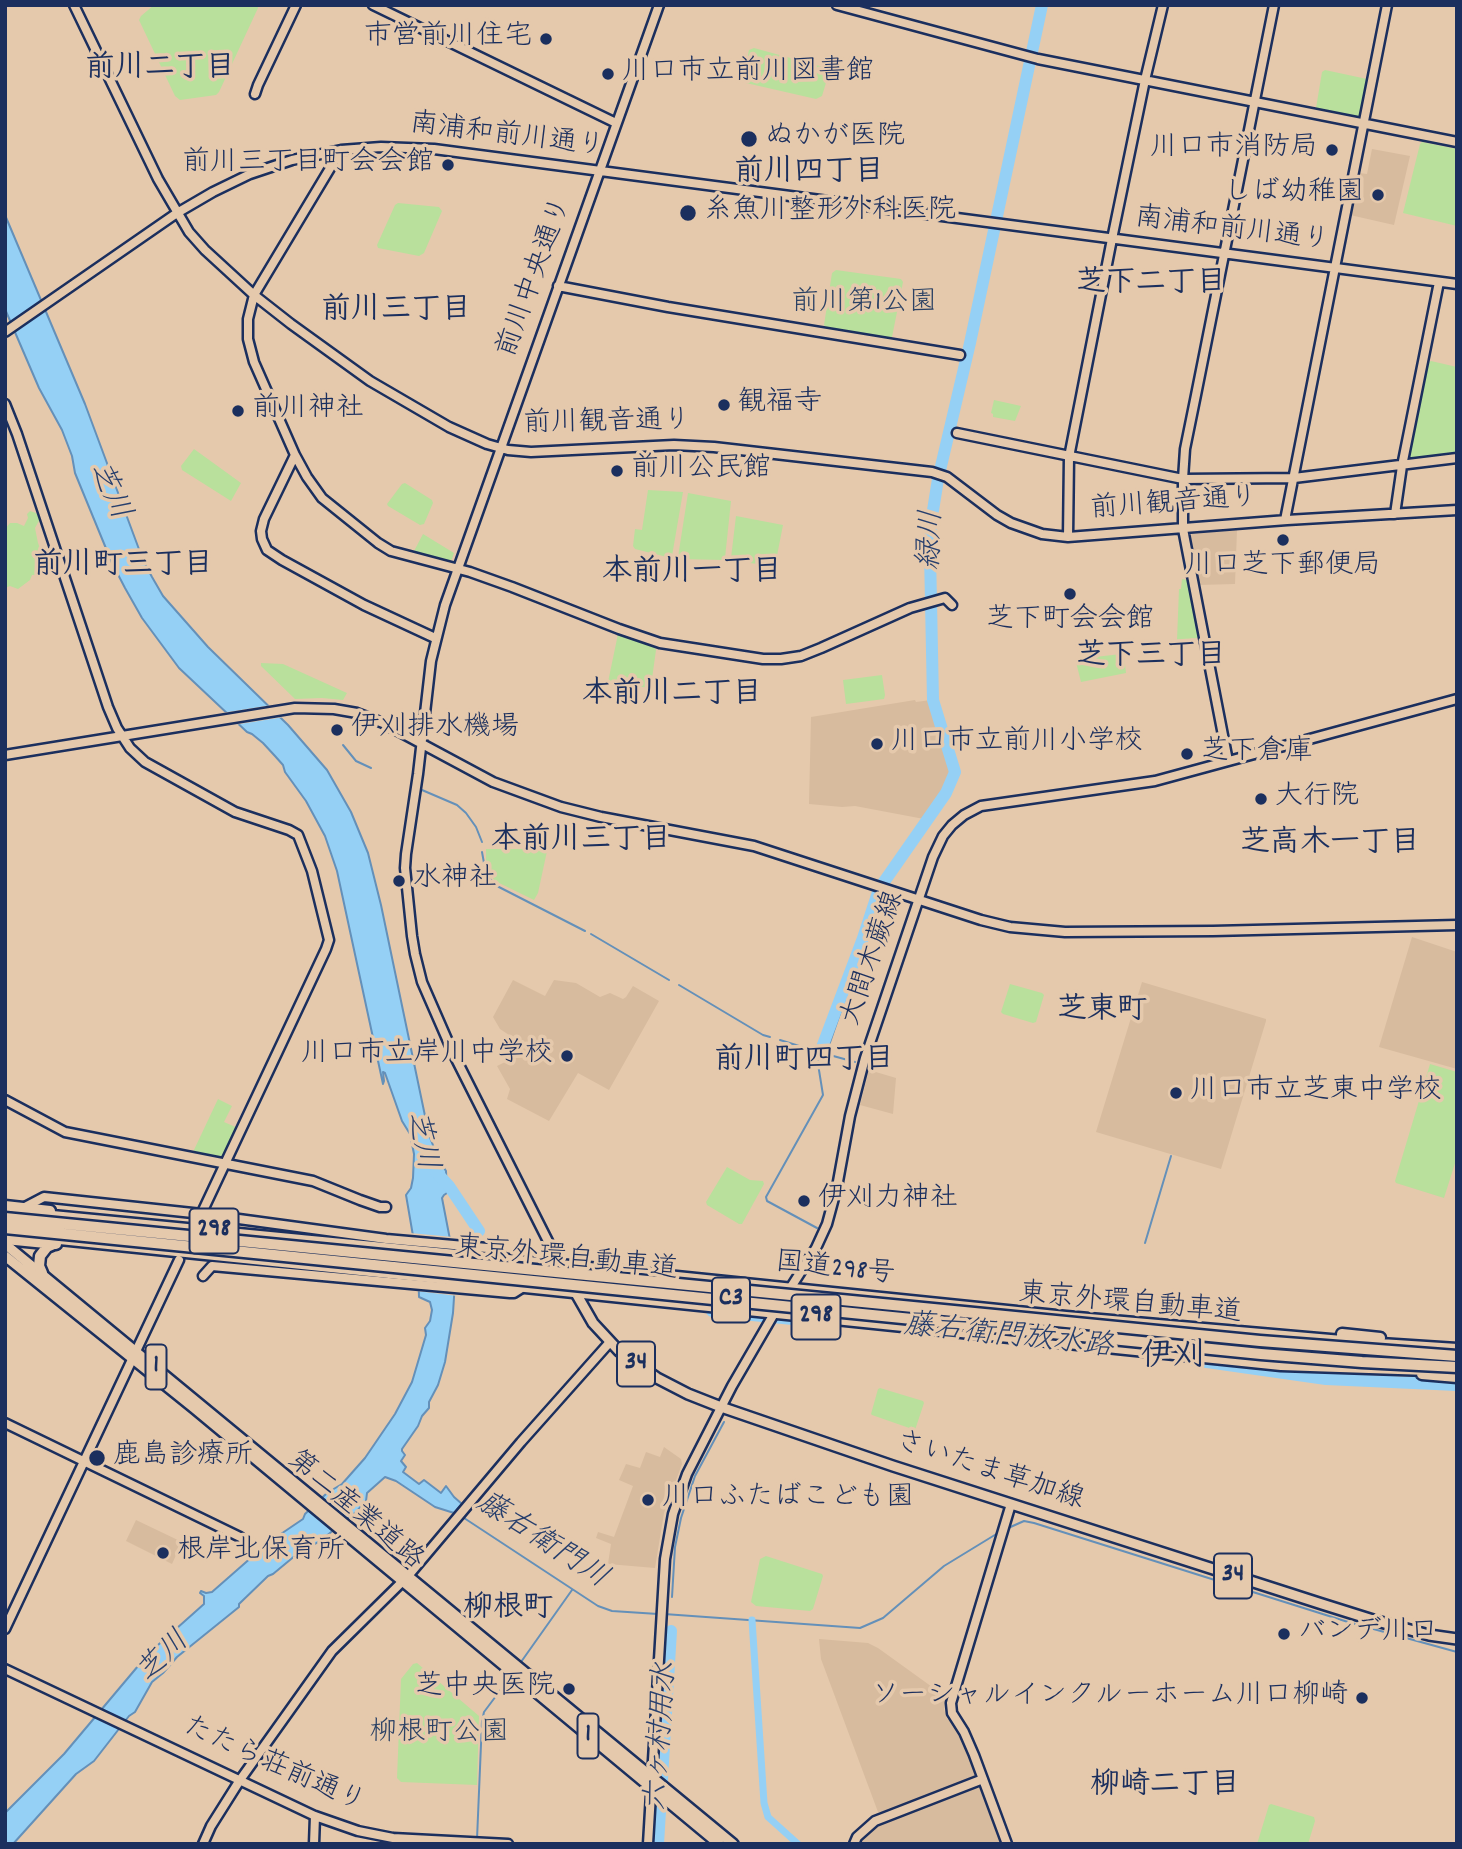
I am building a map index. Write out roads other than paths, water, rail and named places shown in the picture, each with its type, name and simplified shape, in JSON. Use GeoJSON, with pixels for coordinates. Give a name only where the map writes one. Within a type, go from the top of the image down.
{"type":"FeatureCollection","features":[{"type":"Feature","properties":{"kind":"highway","name":"298"},"geometry":{"type":"LineString","coordinates":[[5,1206],[114,1217],[217,1232]]}},
{"type":"Feature","properties":{"kind":"highway","name":"国道298号"},"geometry":{"type":"LineString","coordinates":[[42,1215],[217,1232],[466,1251],[506,1260],[1180,1327],[1365,1343],[1457,1347]]}},
{"type":"Feature","properties":{"kind":"highway","name":"東京外環自動車道"},"geometry":{"type":"LineString","coordinates":[[5,1217],[1247,1340],[1457,1356]]}},
{"type":"Feature","properties":{"kind":"highway","name":"東京外環自動車道"},"geometry":{"type":"LineString","coordinates":[[5,1228],[1261,1354],[1457,1369]]}},
{"type":"Feature","properties":{"kind":"highway","name":"298"},"geometry":{"type":"LineString","coordinates":[[5,1241],[52,1241]]}},
{"type":"Feature","properties":{"kind":"highway","name":"国道298号"},"geometry":{"type":"LineString","coordinates":[[52,1241],[204,1259],[284,1262],[469,1285],[525,1286],[1282,1365],[1457,1369]]}},
{"type":"Feature","properties":{"kind":"highway"},"geometry":{"type":"LineString","coordinates":[[42,1273],[39,1266],[40,1256],[52,1241]]}},
{"type":"Feature","properties":{"kind":"highway"},"geometry":{"type":"LineString","coordinates":[[1180,1327],[1354,1335],[1457,1347]]}},
{"type":"Feature","properties":{"kind":"highway"},"geometry":{"type":"LineString","coordinates":[[1282,1365],[1457,1377]]}},
{"type":"Feature","properties":{"kind":"main road","name":"第二産業道路"},"geometry":{"type":"LineString","coordinates":[[5,1241],[135,1355]]}},
{"type":"Feature","properties":{"kind":"main road","name":"第二産業道路"},"geometry":{"type":"LineString","coordinates":[[5,1256],[135,1355],[306,1494],[651,1787],[662,1790],[733,1844]]}},
{"type":"Feature","properties":{"kind":"main road","name":"さいたま草加線"},"geometry":{"type":"LineString","coordinates":[[560,1265],[593,1323],[610,1342],[640,1367],[688,1394],[1011,1504],[1373,1620],[1429,1635],[1457,1639]]}},
{"type":"Feature","properties":{"kind":"main road","name":"第二産業道路"},"geometry":{"type":"LineString","coordinates":[[516,1670],[652,1776],[662,1790],[719,1844]]}},
{"type":"Feature","properties":{"kind":"street","name":"前川観音通り"},"geometry":{"type":"LineString","coordinates":[[74,5],[158,179],[189,232],[205,250],[254,295],[370,381],[461,433],[500,448],[551,452],[674,445],[714,447],[940,474],[1011,523],[1042,534],[1068,537],[1457,510]]}},
{"type":"Feature","properties":{"kind":"street"},"geometry":{"type":"LineString","coordinates":[[255,94],[296,5]]}},
{"type":"Feature","properties":{"kind":"street"},"geometry":{"type":"LineString","coordinates":[[373,5],[616,123]]}},
{"type":"Feature","properties":{"kind":"street","name":"前川中央通り"},"geometry":{"type":"LineString","coordinates":[[560,1265],[429,1000],[418,967],[412,936],[405,863],[435,638],[457,568],[659,5]]}},
{"type":"Feature","properties":{"kind":"street"},"geometry":{"type":"LineString","coordinates":[[838,5],[1024,56],[1457,142]]}},
{"type":"Feature","properties":{"kind":"street"},"geometry":{"type":"LineString","coordinates":[[1068,537],[1069,457],[1145,80],[1163,5]]}},
{"type":"Feature","properties":{"kind":"street"},"geometry":{"type":"LineString","coordinates":[[1228,761],[1183,529],[1183,479],[1185,449],[1274,5]]}},
{"type":"Feature","properties":{"kind":"street"},"geometry":{"type":"LineString","coordinates":[[1285,520],[1388,5]]}},
{"type":"Feature","properties":{"kind":"street","name":"南浦和前川通り"},"geometry":{"type":"LineString","coordinates":[[5,332],[177,213],[213,192],[250,174],[292,160],[341,150],[381,146],[430,149],[1457,284]]}},
{"type":"Feature","properties":{"kind":"street"},"geometry":{"type":"LineString","coordinates":[[341,150],[254,295],[248,319],[248,339],[254,362],[307,477],[322,498],[378,543],[391,551],[457,568],[512,587],[660,643],[764,659],[801,656],[910,608],[945,598],[952,605]]}},
{"type":"Feature","properties":{"kind":"street"},"geometry":{"type":"LineString","coordinates":[[1395,514],[1439,282]]}},
{"type":"Feature","properties":{"kind":"street"},"geometry":{"type":"LineString","coordinates":[[558,286],[960,355]]}},
{"type":"Feature","properties":{"kind":"street"},"geometry":{"type":"LineString","coordinates":[[5,404],[108,707],[122,737],[145,762],[171,777],[235,812],[298,835],[312,871],[329,940],[200,1217]]}},
{"type":"Feature","properties":{"kind":"street"},"geometry":{"type":"LineString","coordinates":[[957,433],[1183,479],[1294,478],[1457,458]]}},
{"type":"Feature","properties":{"kind":"street"},"geometry":{"type":"LineString","coordinates":[[295,455],[264,519],[261,531],[267,550],[364,605],[435,638]]}},
{"type":"Feature","properties":{"kind":"street","name":"大間木蕨線"},"geometry":{"type":"LineString","coordinates":[[648,1844],[666,1548],[676,1503],[687,1474],[721,1407],[775,1312],[816,1248],[827,1224],[861,1070],[933,858],[943,836],[952,825],[975,808],[1155,780],[1457,699]]}},
{"type":"Feature","properties":{"kind":"street"},"geometry":{"type":"LineString","coordinates":[[5,755],[289,709],[319,707],[357,713],[390,726],[493,782],[552,804],[601,817],[754,846],[1010,927],[1065,932],[1457,925]]}},
{"type":"Feature","properties":{"kind":"street"},"geometry":{"type":"LineString","coordinates":[[5,1100],[65,1132],[313,1181],[360,1200],[386,1207]]}},
{"type":"Feature","properties":{"kind":"street"},"geometry":{"type":"LineString","coordinates":[[23,1208],[44,1197],[386,1244]]}},
{"type":"Feature","properties":{"kind":"street"},"geometry":{"type":"LineString","coordinates":[[5,1629],[179,1260]]}},
{"type":"Feature","properties":{"kind":"street"},"geometry":{"type":"LineString","coordinates":[[203,1276],[212,1266],[388,1277]]}},
{"type":"Feature","properties":{"kind":"street"},"geometry":{"type":"LineString","coordinates":[[203,1844],[240,1780],[332,1651],[405,1578],[610,1342]]}},
{"type":"Feature","properties":{"kind":"street"},"geometry":{"type":"LineString","coordinates":[[5,1423],[240,1537]]}},
{"type":"Feature","properties":{"kind":"street"},"geometry":{"type":"LineString","coordinates":[[1007,1844],[964,1732],[952,1713],[951,1703],[1011,1504]]}},
{"type":"Feature","properties":{"kind":"street","name":"たたら荘前通り"},"geometry":{"type":"LineString","coordinates":[[5,1668],[315,1816],[378,1835],[408,1840],[508,1844]]}},
{"type":"Feature","properties":{"kind":"street"},"geometry":{"type":"LineString","coordinates":[[854,1844],[875,1821],[983,1779]]}},
{"type":"Feature","properties":{"kind":"street"},"geometry":{"type":"LineString","coordinates":[[314,1844],[315,1816]]}},
{"type":"Feature","properties":{"kind":"water","name":"芝川"},"geometry":{"type":"Polygon","coordinates":[[[5,215],[85,404],[143,560],[152,577],[163,596],[208,647],[288,725],[327,770],[351,812],[368,853],[429,1135],[446,1171],[447,1193],[442,1198],[455,1282],[445,1362],[429,1408],[402,1449],[405,1455],[401,1461],[406,1467],[403,1472],[419,1484],[424,1480],[441,1493],[446,1486],[462,1504],[454,1513],[435,1507],[396,1481],[385,1477],[367,1493],[366,1501],[356,1512],[268,1576],[239,1607],[177,1657],[152,1682],[135,1712],[94,1761],[76,1774],[13,1844],[5,1844],[5,1813],[64,1754],[149,1653],[204,1604],[201,1591],[212,1592],[269,1542],[303,1519],[327,1493],[342,1484],[365,1458],[395,1414],[412,1382],[432,1310],[430,1302],[419,1297],[418,1265],[406,1195],[413,1178],[414,1154],[410,1134],[402,1121],[383,1072],[383,1084],[337,871],[325,836],[283,765],[263,743],[247,732],[179,668],[142,618],[112,563],[75,473],[62,430],[39,388],[5,309],[5,215]]]}},
{"type":"Feature","properties":{"kind":"waterway","name":"緑川"},"geometry":{"type":"LineString","coordinates":[[821,1050],[879,889],[946,793],[955,772],[933,700],[931,523],[938,479],[970,343],[1042,5]]}},
{"type":"Feature","properties":{"kind":"waterway"},"geometry":{"type":"LineString","coordinates":[[343,745],[356,761],[371,768]]}},
{"type":"Feature","properties":{"kind":"waterway"},"geometry":{"type":"LineString","coordinates":[[422,790],[457,805],[476,827],[482,842]]}},
{"type":"Feature","properties":{"kind":"waterway"},"geometry":{"type":"LineString","coordinates":[[482,852],[486,874],[495,885],[585,931]]}},
{"type":"Feature","properties":{"kind":"waterway"},"geometry":{"type":"LineString","coordinates":[[855,1062],[826,1054],[870,927]]}},
{"type":"Feature","properties":{"kind":"waterway"},"geometry":{"type":"LineString","coordinates":[[591,934],[669,980]]}},
{"type":"Feature","properties":{"kind":"waterway"},"geometry":{"type":"LineString","coordinates":[[679,985],[770,1037]]}},
{"type":"Feature","properties":{"kind":"waterway"},"geometry":{"type":"LineString","coordinates":[[780,1040],[812,1050]]}},
{"type":"Feature","properties":{"kind":"waterway","name":"六ヶ村用水"},"geometry":{"type":"LineString","coordinates":[[817,1228],[767,1201],[766,1197],[823,1095],[818,1064],[820,1055]]}},
{"type":"Feature","properties":{"kind":"waterway"},"geometry":{"type":"LineString","coordinates":[[1145,1243],[1171,1156]]}},
{"type":"Feature","properties":{"kind":"waterway","name":"藤右衛門放水路"},"geometry":{"type":"LineString","coordinates":[[436,1172],[449,1186],[479,1231]]}},
{"type":"Feature","properties":{"kind":"waterway","name":"藤右衛門放水路"},"geometry":{"type":"LineString","coordinates":[[712,1311],[823,1322]]}},
{"type":"Feature","properties":{"kind":"waterway","name":"藤右衛門放水路"},"geometry":{"type":"LineString","coordinates":[[1193,1360],[1326,1379],[1457,1385]]}},
{"type":"Feature","properties":{"kind":"waterway","name":"六ヶ村用水"},"geometry":{"type":"LineString","coordinates":[[672,1597],[675,1547],[681,1518],[695,1476],[724,1422]]}},
{"type":"Feature","properties":{"kind":"waterway","name":"藤右衛門川"},"geometry":{"type":"LineString","coordinates":[[461,1516],[598,1606],[612,1611],[658,1614]]}},
{"type":"Feature","properties":{"kind":"waterway"},"geometry":{"type":"LineString","coordinates":[[1006,1529],[1024,1521],[1034,1523],[1348,1622],[1457,1652]]}},
{"type":"Feature","properties":{"kind":"waterway","name":"藤右衛門川"},"geometry":{"type":"LineString","coordinates":[[664,1614],[860,1628],[883,1618],[944,1566],[998,1533]]}},
{"type":"Feature","properties":{"kind":"waterway"},"geometry":{"type":"LineString","coordinates":[[521,1662],[572,1590]]}},
{"type":"Feature","properties":{"kind":"waterway"},"geometry":{"type":"LineString","coordinates":[[752,1620],[764,1803],[768,1817],[798,1844]]}},
{"type":"Feature","properties":{"kind":"waterway","name":"六ヶ村用水"},"geometry":{"type":"LineString","coordinates":[[658,1844],[671,1631]]}},
{"type":"Feature","properties":{"kind":"waterway"},"geometry":{"type":"LineString","coordinates":[[477,1839],[482,1721],[484,1712],[511,1676]]}},
{"type":"Feature","properties":{"kind":"tunnel"},"geometry":{"type":"LineString","coordinates":[[5,1212],[42,1215]]}},
{"type":"Feature","properties":{"kind":"tunnel"},"geometry":{"type":"LineString","coordinates":[[5,1234],[50,1238]]}},
{"type":"Feature","properties":{"kind":"place","name":"市営前川住宅"},"geometry":{"type":"Point","coordinates":[546,39]}},
{"type":"Feature","properties":{"kind":"place","name":"川口市立前川図書館"},"geometry":{"type":"Point","coordinates":[608,74]}},
{"type":"Feature","properties":{"kind":"place","name":"ぬかが医院"},"geometry":{"type":"Point","coordinates":[749,139]}},
{"type":"Feature","properties":{"kind":"place","name":"川口市消防局"},"geometry":{"type":"Point","coordinates":[1332,150]}},
{"type":"Feature","properties":{"kind":"place","name":"前川三丁目町会会館"},"geometry":{"type":"Point","coordinates":[448,165]}},
{"type":"Feature","properties":{"kind":"place","name":"しば幼稚園"},"geometry":{"type":"Point","coordinates":[1378,195]}},
{"type":"Feature","properties":{"kind":"place","name":"糸魚川整形外科医院"},"geometry":{"type":"Point","coordinates":[688,213]}},
{"type":"Feature","properties":{"kind":"place","name":"観福寺"},"geometry":{"type":"Point","coordinates":[724,405]}},
{"type":"Feature","properties":{"kind":"place","name":"前川神社"},"geometry":{"type":"Point","coordinates":[238,411]}},
{"type":"Feature","properties":{"kind":"place","name":"前川公民館"},"geometry":{"type":"Point","coordinates":[617,471]}},
{"type":"Feature","properties":{"kind":"place","name":"川口芝下郵便局"},"geometry":{"type":"Point","coordinates":[1283,540]}},
{"type":"Feature","properties":{"kind":"place","name":"芝下町会会館"},"geometry":{"type":"Point","coordinates":[1070,594]}},
{"type":"Feature","properties":{"kind":"place","name":"伊刈排水機場"},"geometry":{"type":"Point","coordinates":[337,730]}},
{"type":"Feature","properties":{"kind":"place","name":"川口市立前川小学校"},"geometry":{"type":"Point","coordinates":[877,744]}},
{"type":"Feature","properties":{"kind":"place","name":"芝下倉庫"},"geometry":{"type":"Point","coordinates":[1187,754]}},
{"type":"Feature","properties":{"kind":"place","name":"大行院"},"geometry":{"type":"Point","coordinates":[1261,799]}},
{"type":"Feature","properties":{"kind":"place","name":"水神社"},"geometry":{"type":"Point","coordinates":[399,881]}},
{"type":"Feature","properties":{"kind":"place","name":"川口市立岸川中学校"},"geometry":{"type":"Point","coordinates":[567,1056]}},
{"type":"Feature","properties":{"kind":"place","name":"川口市立芝東中学校"},"geometry":{"type":"Point","coordinates":[1176,1093]}},
{"type":"Feature","properties":{"kind":"place","name":"伊刈力神社"},"geometry":{"type":"Point","coordinates":[804,1201]}},
{"type":"Feature","properties":{"kind":"place","name":"鹿島診療所"},"geometry":{"type":"Point","coordinates":[97,1458]}},
{"type":"Feature","properties":{"kind":"place","name":"川口ふたばこども園"},"geometry":{"type":"Point","coordinates":[648,1500]}},
{"type":"Feature","properties":{"kind":"place","name":"根岸北保育所"},"geometry":{"type":"Point","coordinates":[163,1553]}},
{"type":"Feature","properties":{"kind":"place","name":"バンデ川口"},"geometry":{"type":"Point","coordinates":[1284,1634]}},
{"type":"Feature","properties":{"kind":"place","name":"芝中央医院"},"geometry":{"type":"Point","coordinates":[569,1689]}},
{"type":"Feature","properties":{"kind":"place","name":"ソーシャルインクルーホーム川口柳崎"},"geometry":{"type":"Point","coordinates":[1362,1698]}},
{"type":"Feature","properties":{"kind":"district","name":"前川二丁目"},"geometry":{"type":"Point","coordinates":[160,71]}},
{"type":"Feature","properties":{"kind":"district","name":"前川四丁目"},"geometry":{"type":"Point","coordinates":[809,175]}},
{"type":"Feature","properties":{"kind":"district","name":"芝下二丁目"},"geometry":{"type":"Point","coordinates":[1151,286]}},
{"type":"Feature","properties":{"kind":"district","name":"前川三丁目"},"geometry":{"type":"Point","coordinates":[396,313]}},
{"type":"Feature","properties":{"kind":"district","name":"前川町三丁目"},"geometry":{"type":"Point","coordinates":[123,568]}},
{"type":"Feature","properties":{"kind":"district","name":"本前川一丁目"},"geometry":{"type":"Point","coordinates":[692,575]}},
{"type":"Feature","properties":{"kind":"district","name":"芝下三丁目"},"geometry":{"type":"Point","coordinates":[1151,659]}},
{"type":"Feature","properties":{"kind":"district","name":"本前川二丁目"},"geometry":{"type":"Point","coordinates":[672,697]}},
{"type":"Feature","properties":{"kind":"district","name":"本前川三丁目"},"geometry":{"type":"Point","coordinates":[581,843]}},
{"type":"Feature","properties":{"kind":"district","name":"芝高木一丁目"},"geometry":{"type":"Point","coordinates":[1330,846]}},
{"type":"Feature","properties":{"kind":"district","name":"芝東町"},"geometry":{"type":"Point","coordinates":[1102,1013]}},
{"type":"Feature","properties":{"kind":"district","name":"前川町四丁目"},"geometry":{"type":"Point","coordinates":[804,1063]}},
{"type":"Feature","properties":{"kind":"district","name":"伊刈"},"geometry":{"type":"Point","coordinates":[1173,1360]}},
{"type":"Feature","properties":{"kind":"district","name":"柳根町"},"geometry":{"type":"Point","coordinates":[508,1611]}},
{"type":"Feature","properties":{"kind":"district","name":"柳崎二丁目"},"geometry":{"type":"Point","coordinates":[1165,1788]}},
{"type":"Feature","properties":{"kind":"park label","name":"前川第1公園"},"geometry":{"type":"Point","coordinates":[864,305]}},
{"type":"Feature","properties":{"kind":"park label","name":"柳根町公園"},"geometry":{"type":"Point","coordinates":[439,1735]}}]}
